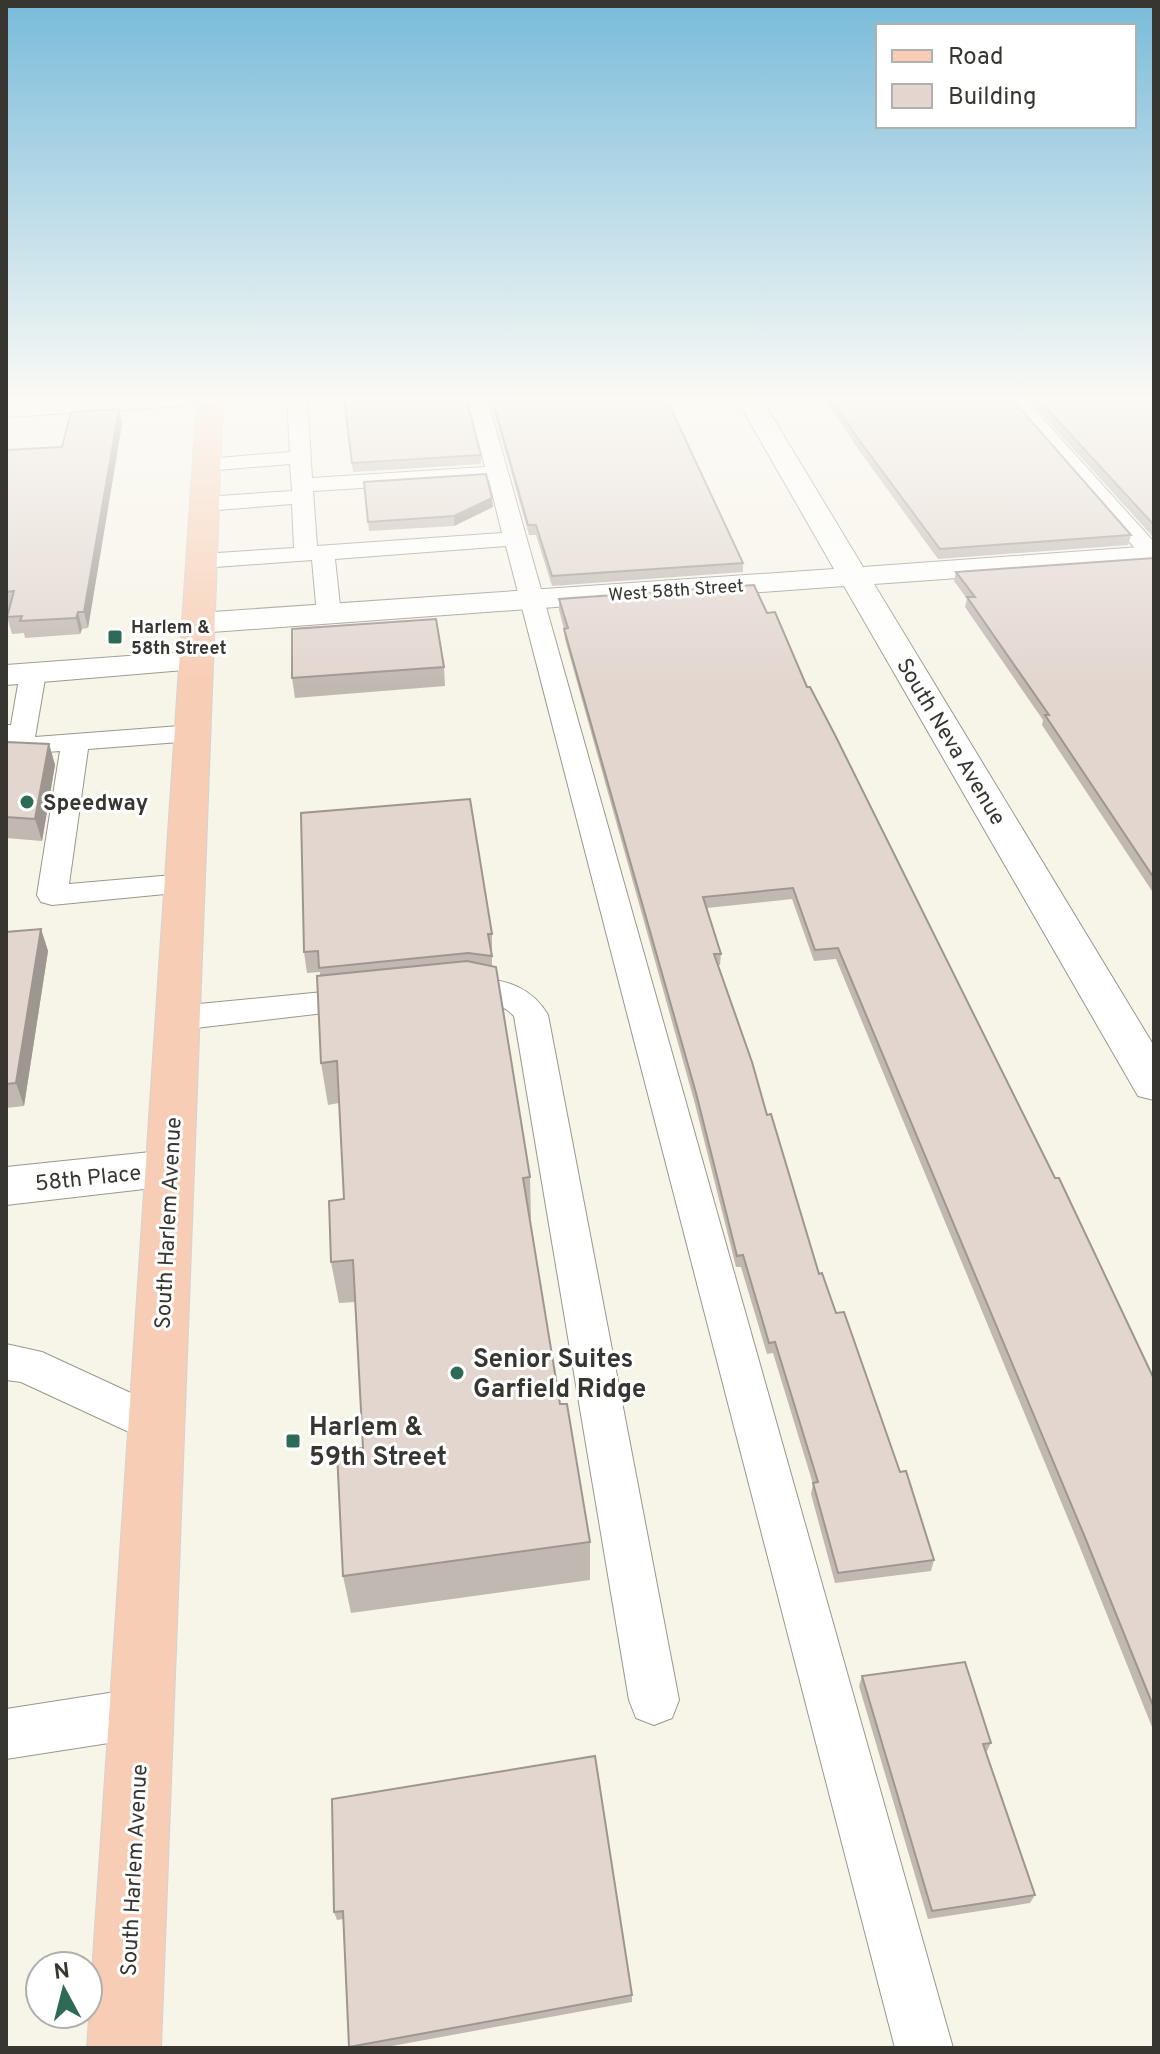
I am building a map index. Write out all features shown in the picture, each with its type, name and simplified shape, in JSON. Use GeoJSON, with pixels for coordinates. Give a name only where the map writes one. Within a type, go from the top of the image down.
{"type":"FeatureCollection","features":[{"type":"Feature","properties":{"kind":"main road","name":"South Harlem Avenue"},"geometry":{"type":"LineString","coordinates":[[124,2048],[206,494]]}},
{"type":"Feature","properties":{"kind":"street","name":"South Neva Avenue"},"geometry":{"type":"LineString","coordinates":[[805,494],[1154,1084]]}},
{"type":"Feature","properties":{"kind":"street","name":"West 58th Street"},"geometry":{"type":"LineString","coordinates":[[19,674],[329,615],[1154,555]]}},
{"type":"Feature","properties":{"kind":"street","name":"58th Place"},"geometry":{"type":"LineString","coordinates":[[6,1186],[170,1168]]}},
{"type":"Feature","properties":{"kind":"lane"},"geometry":{"type":"LineString","coordinates":[[205,504],[281,494]]}},
{"type":"Feature","properties":{"kind":"lane"},"geometry":{"type":"LineString","coordinates":[[304,494],[329,615]]}},
{"type":"Feature","properties":{"kind":"lane"},"geometry":{"type":"LineString","coordinates":[[502,494],[924,2048]]}},
{"type":"Feature","properties":{"kind":"lane"},"geometry":{"type":"LineString","coordinates":[[1099,494],[1154,555]]}},
{"type":"Feature","properties":{"kind":"lane"},"geometry":{"type":"LineString","coordinates":[[202,561],[514,539]]}},
{"type":"Feature","properties":{"kind":"lane"},"geometry":{"type":"LineString","coordinates":[[19,674],[14,732],[19,746],[193,733]]}},
{"type":"Feature","properties":{"kind":"lane"},"geometry":{"type":"LineString","coordinates":[[75,742],[52,895],[185,884]]}},
{"type":"Feature","properties":{"kind":"lane"},"geometry":{"type":"LineString","coordinates":[[178,1018],[491,990],[524,1003],[531,1015],[654,1700]]}},
{"type":"Feature","properties":{"kind":"lane"},"geometry":{"type":"LineString","coordinates":[[6,1362],[27,1365],[157,1426]]}},
{"type":"Feature","properties":{"kind":"lane"},"geometry":{"type":"LineString","coordinates":[[6,1734],[141,1713]]}},
{"type":"Feature","properties":{"kind":"building"},"geometry":{"type":"Polygon","coordinates":[[[6,494],[104,494],[84,612],[78,612],[76,618],[20,621],[22,616],[7,617],[14,591],[6,592],[6,494]]]}},
{"type":"Feature","properties":{"kind":"building"},"geometry":{"type":"Polygon","coordinates":[[[365,494],[491,494],[492,498],[454,516],[368,522],[365,494]]]}},
{"type":"Feature","properties":{"kind":"building"},"geometry":{"type":"Polygon","coordinates":[[[519,494],[711,494],[743,563],[552,576],[536,525],[528,525],[519,494]]]}},
{"type":"Feature","properties":{"kind":"building"},"geometry":{"type":"Polygon","coordinates":[[[899,494],[1095,494],[1131,535],[940,549],[899,494]]]}},
{"type":"Feature","properties":{"kind":"building"},"geometry":{"type":"Polygon","coordinates":[[[1125,494],[1154,494],[1154,525],[1125,494]]]}},
{"type":"Feature","properties":{"kind":"building"},"geometry":{"type":"Polygon","coordinates":[[[1154,558],[1154,878],[1045,715],[1049,715],[967,597],[975,597],[956,572],[1154,558]]]}},
{"type":"Feature","properties":{"kind":"building"},"geometry":{"type":"Polygon","coordinates":[[[754,585],[767,613],[775,612],[807,687],[810,687],[835,735],[1055,1178],[1059,1178],[1154,1379],[1154,1708],[838,948],[815,950],[793,888],[703,897],[721,954],[714,954],[767,1115],[771,1114],[819,1274],[822,1273],[836,1313],[844,1312],[900,1472],[906,1471],[934,1560],[838,1573],[813,1483],[818,1482],[775,1342],[769,1343],[743,1255],[737,1256],[696,1093],[564,629],[568,628],[559,599],[754,585]]]}},
{"type":"Feature","properties":{"kind":"building"},"geometry":{"type":"Polygon","coordinates":[[[436,619],[444,667],[292,678],[292,629],[436,619]]]}},
{"type":"Feature","properties":{"kind":"building"},"geometry":{"type":"Polygon","coordinates":[[[6,742],[49,744],[35,819],[6,817],[6,742]]]}},
{"type":"Feature","properties":{"kind":"building"},"geometry":{"type":"Polygon","coordinates":[[[470,799],[492,934],[488,934],[492,956],[468,953],[319,968],[318,951],[304,952],[301,813],[470,799]]]}},
{"type":"Feature","properties":{"kind":"building"},"geometry":{"type":"Polygon","coordinates":[[[41,929],[16,1083],[6,1084],[6,932],[41,929]]]}},
{"type":"Feature","properties":{"kind":"building","name":"Senior Suites Garfield Ridge"},"geometry":{"type":"Polygon","coordinates":[[[467,961],[496,967],[530,1177],[523,1178],[560,1404],[567,1404],[590,1542],[343,1576],[337,1452],[363,1448],[353,1260],[331,1262],[329,1201],[344,1199],[337,1061],[321,1063],[317,976],[467,961]]]}},
{"type":"Feature","properties":{"kind":"building"},"geometry":{"type":"Polygon","coordinates":[[[965,1662],[991,1743],[983,1744],[1035,1895],[932,1911],[862,1676],[965,1662]]]}},
{"type":"Feature","properties":{"kind":"building"},"geometry":{"type":"Polygon","coordinates":[[[595,1756],[632,1995],[349,2047],[343,1911],[334,1912],[332,1799],[595,1756]]]}},
{"type":"Feature","properties":{"kind":"place","name":"Harlem & 58th Street"},"geometry":{"type":"Point","coordinates":[115,637]}},
{"type":"Feature","properties":{"kind":"place","name":"Speedway"},"geometry":{"type":"Point","coordinates":[27,802]}},
{"type":"Feature","properties":{"kind":"place","name":"Senior Suites Garfield Ridge"},"geometry":{"type":"Point","coordinates":[457,1373]}},
{"type":"Feature","properties":{"kind":"place","name":"Harlem & 59th Street"},"geometry":{"type":"Point","coordinates":[293,1441]}}]}
